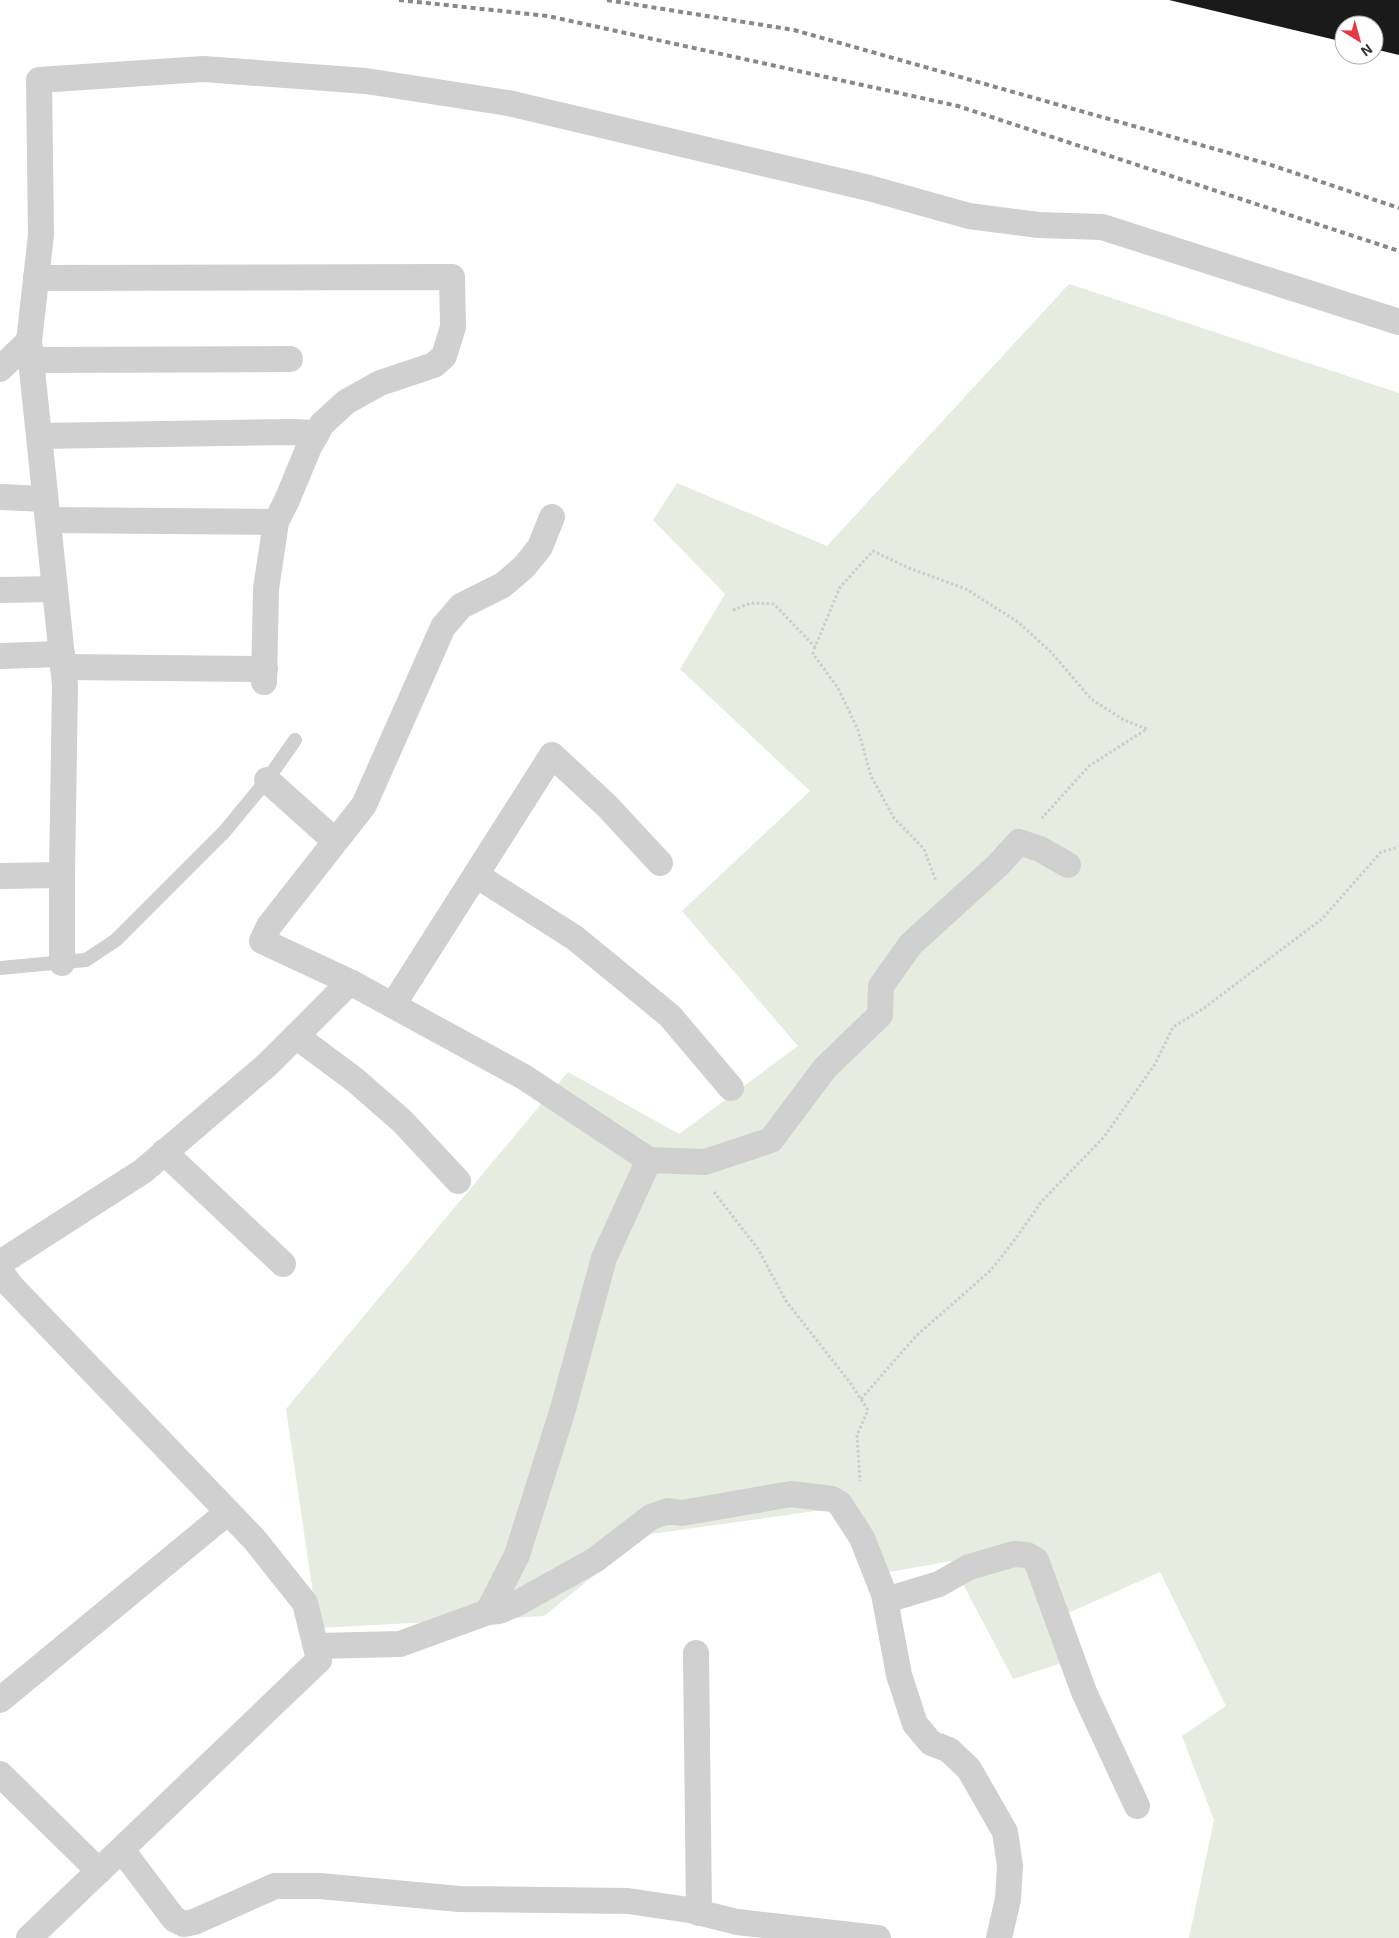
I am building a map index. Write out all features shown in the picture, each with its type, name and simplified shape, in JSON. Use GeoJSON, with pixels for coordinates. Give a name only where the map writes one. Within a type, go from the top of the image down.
{"type":"FeatureCollection","features":[{"type":"Feature","properties":{"kind":"street"},"geometry":{"type":"LineString","coordinates":[[62,963],[65,684],[30,350],[41,235],[39,80],[203,69],[366,81],[508,103],[869,188],[969,216],[1039,225],[1102,227],[1399,322]]}},
{"type":"Feature","properties":{"kind":"street"},"geometry":{"type":"LineString","coordinates":[[0,656],[264,675],[266,589],[276,522],[309,447],[322,424],[346,402],[380,383],[434,365],[444,356],[453,327],[452,277],[36,278]]}},
{"type":"Feature","properties":{"kind":"street"},"geometry":{"type":"LineString","coordinates":[[0,369],[30,350],[290,359]]}},
{"type":"Feature","properties":{"kind":"street"},"geometry":{"type":"LineString","coordinates":[[39,436],[317,433]]}},
{"type":"Feature","properties":{"kind":"street"},"geometry":{"type":"LineString","coordinates":[[0,497],[47,509],[276,522]]}},
{"type":"Feature","properties":{"kind":"street"},"geometry":{"type":"LineString","coordinates":[[552,516],[540,547],[524,567],[503,585],[461,606],[443,627],[364,805],[268,926],[262,941],[350,982],[524,1077],[649,1160],[705,1162],[771,1140],[824,1068],[880,1015],[881,986],[911,944],[998,865],[1019,842],[1040,849],[1068,865]]}},
{"type":"Feature","properties":{"kind":"street"},"geometry":{"type":"LineString","coordinates":[[0,590],[55,589]]}},
{"type":"Feature","properties":{"kind":"street"},"geometry":{"type":"LineString","coordinates":[[393,1005],[552,755],[607,806],[660,863]]}},
{"type":"Feature","properties":{"kind":"street"},"geometry":{"type":"LineString","coordinates":[[266,780],[335,841]]}},
{"type":"Feature","properties":{"kind":"street"},"geometry":{"type":"LineString","coordinates":[[0,876],[62,875]]}},
{"type":"Feature","properties":{"kind":"street"},"geometry":{"type":"LineString","coordinates":[[476,875],[576,938],[650,999],[670,1016],[731,1088]]}},
{"type":"Feature","properties":{"kind":"street"},"geometry":{"type":"LineString","coordinates":[[0,1263],[142,1171],[268,1064],[350,982]]}},
{"type":"Feature","properties":{"kind":"street"},"geometry":{"type":"LineString","coordinates":[[296,1036],[355,1080],[402,1121],[458,1181]]}},
{"type":"Feature","properties":{"kind":"street"},"geometry":{"type":"LineString","coordinates":[[164,1152],[283,1264]]}},
{"type":"Feature","properties":{"kind":"street"},"geometry":{"type":"LineString","coordinates":[[488,1612],[517,1555],[563,1409],[604,1258],[649,1160]]}},
{"type":"Feature","properties":{"kind":"street"},"geometry":{"type":"LineString","coordinates":[[0,1271],[11,1286],[255,1540],[305,1603],[319,1660],[29,1938]]}},
{"type":"Feature","properties":{"kind":"street"},"geometry":{"type":"LineString","coordinates":[[316,1646],[400,1644],[488,1612],[499,1611],[516,1604],[595,1560],[651,1517],[668,1511],[682,1513],[790,1494],[832,1498],[840,1504],[862,1538],[884,1594],[899,1675],[915,1724],[931,1743],[949,1750],[968,1769],[1005,1832],[1010,1866],[1008,1899],[998,1938]]}},
{"type":"Feature","properties":{"kind":"street"},"geometry":{"type":"LineString","coordinates":[[0,1700],[228,1512]]}},
{"type":"Feature","properties":{"kind":"street"},"geometry":{"type":"LineString","coordinates":[[884,1594],[893,1598],[939,1584],[969,1566],[1014,1554],[1027,1555],[1036,1560],[1084,1692],[1137,1806]]}},
{"type":"Feature","properties":{"kind":"street"},"geometry":{"type":"LineString","coordinates":[[696,1654],[699,1913]]}},
{"type":"Feature","properties":{"kind":"street"},"geometry":{"type":"LineString","coordinates":[[0,1774],[99,1871]]}},
{"type":"Feature","properties":{"kind":"street"},"geometry":{"type":"LineString","coordinates":[[122,1850],[174,1919],[184,1924],[194,1922],[275,1886],[320,1886],[459,1899],[628,1901],[699,1913],[736,1930],[878,1938]]}},
{"type":"Feature","properties":{"kind":"lane"},"geometry":{"type":"LineString","coordinates":[[0,968],[86,960],[116,940],[225,831],[266,780],[294,740]]}},
{"type":"Feature","properties":{"kind":"path"},"geometry":{"type":"LineString","coordinates":[[953,906],[939,890],[924,849],[894,818],[871,776],[858,730],[838,688],[813,654],[840,587],[873,551],[910,568],[966,588],[1018,622],[1052,653],[1091,699],[1124,720],[1146,729],[1089,766],[1048,813],[1019,842]]}},
{"type":"Feature","properties":{"kind":"path"},"geometry":{"type":"LineString","coordinates":[[733,610],[751,603],[774,604],[815,647]]}},
{"type":"Feature","properties":{"kind":"path"},"geometry":{"type":"LineString","coordinates":[[861,1399],[916,1336],[991,1270],[1042,1201],[1104,1137],[1155,1064],[1174,1027],[1204,1008],[1322,919],[1381,852],[1399,847]]}},
{"type":"Feature","properties":{"kind":"path"},"geometry":{"type":"LineString","coordinates":[[709,1185],[758,1249],[786,1301],[868,1410],[857,1435],[860,1483]]}},
{"type":"Feature","properties":{"kind":"shaded area"},"geometry":{"type":"Polygon","coordinates":[[[1069,284],[1399,393],[1399,1938],[1189,1938],[1214,1820],[1182,1736],[1226,1706],[1160,1572],[1066,1614],[1062,1663],[1013,1679],[951,1561],[879,1574],[829,1509],[644,1535],[544,1616],[318,1628],[286,1409],[568,1072],[679,1134],[798,1046],[682,911],[810,791],[680,669],[725,594],[653,520],[677,483],[827,546],[1069,284]]]}},
{"type":"Feature","properties":{"kind":"building"},"geometry":{"type":"Polygon","coordinates":[[[1169,0],[1399,0],[1399,55],[1384,51],[1384,15],[1334,15],[1334,40],[1169,0]]]}},
{"type":"Feature","properties":{"kind":"railway"},"geometry":{"type":"LineString","coordinates":[[399,0],[548,16],[958,106],[1399,251]]}},
{"type":"Feature","properties":{"kind":"railway"},"geometry":{"type":"LineString","coordinates":[[607,0],[794,30],[1268,164],[1399,208]]}}]}
